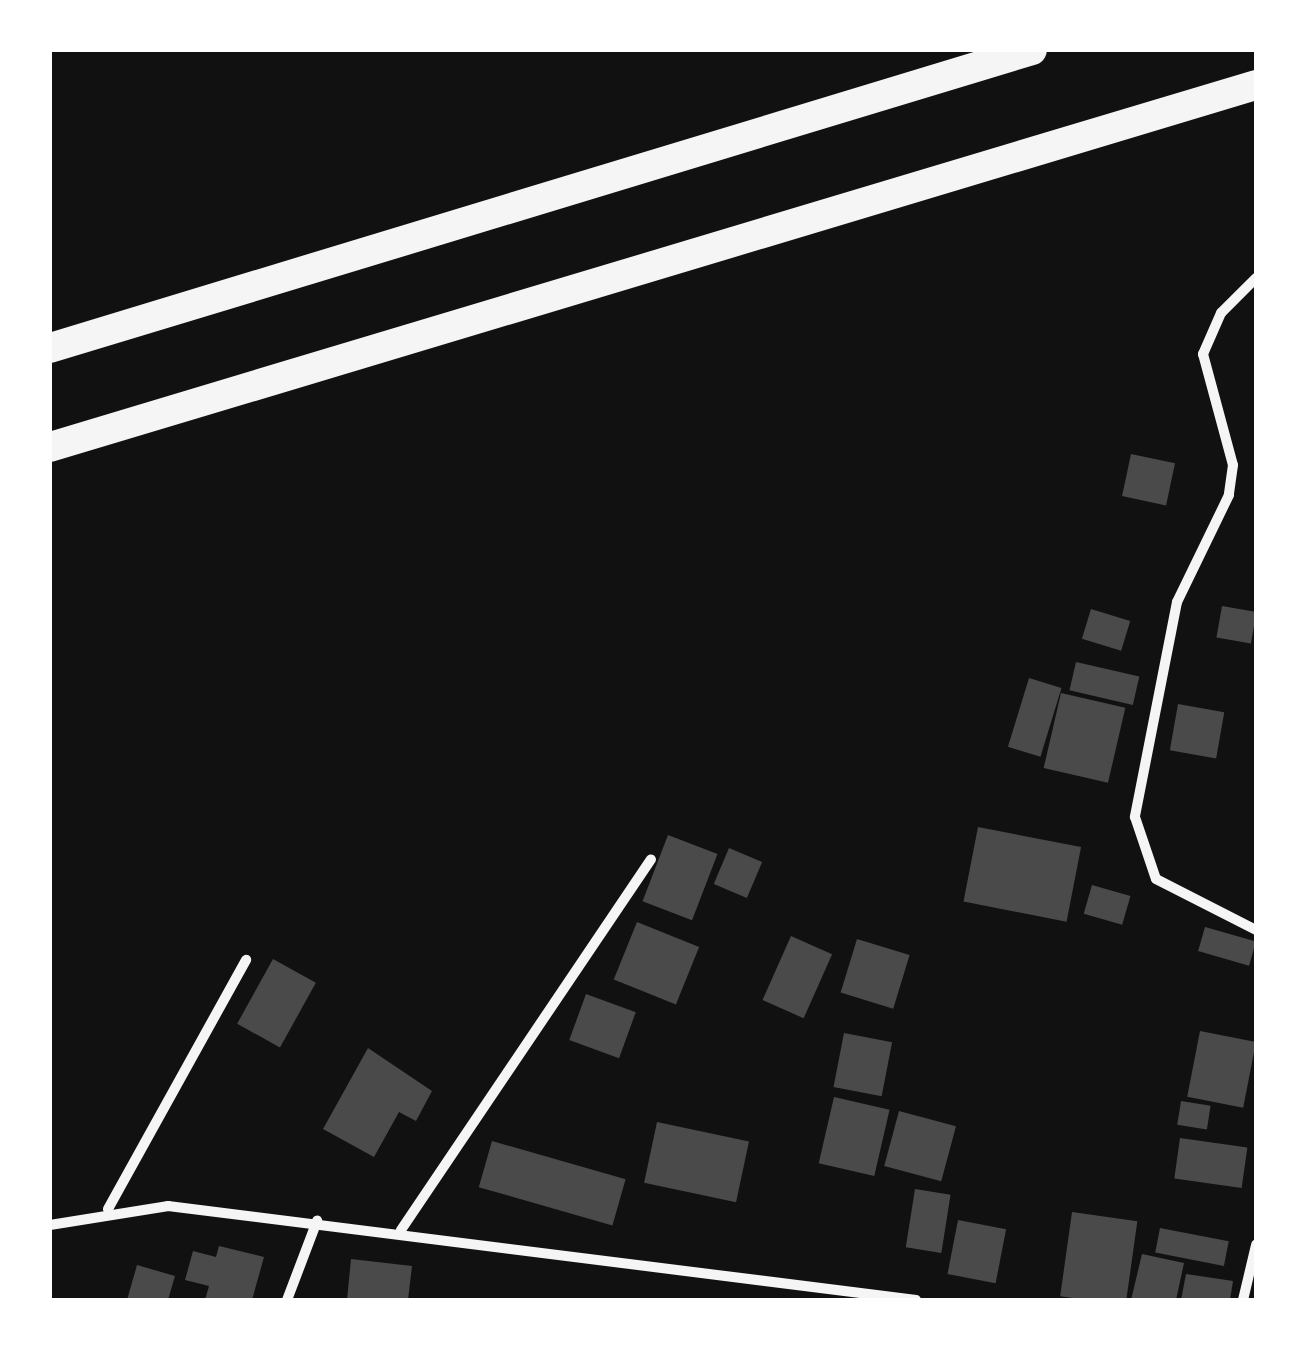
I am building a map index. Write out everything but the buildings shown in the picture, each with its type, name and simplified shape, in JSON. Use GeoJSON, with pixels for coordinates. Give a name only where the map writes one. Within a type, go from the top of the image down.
{"type":"FeatureCollection","features":[{"type":"Feature","properties":{"kind":"highway"},"geometry":{"type":"LineString","coordinates":[[50,348],[1032,50]]}},
{"type":"Feature","properties":{"kind":"highway"},"geometry":{"type":"LineString","coordinates":[[50,447],[1256,85]]}},
{"type":"Feature","properties":{"kind":"street"},"geometry":{"type":"LineString","coordinates":[[1256,278],[1221,313],[1204,354],[1233,465],[1229,496],[1177,602],[1135,817],[1156,879],[1256,930]]}},
{"type":"Feature","properties":{"kind":"street"},"geometry":{"type":"LineString","coordinates":[[401,1230],[651,859]]}},
{"type":"Feature","properties":{"kind":"street"},"geometry":{"type":"LineString","coordinates":[[108,1209],[246,960]]}},
{"type":"Feature","properties":{"kind":"street"},"geometry":{"type":"LineString","coordinates":[[50,1224],[108,1209],[318,1221],[916,1300]]}},
{"type":"Feature","properties":{"kind":"street"},"geometry":{"type":"LineString","coordinates":[[287,1300],[318,1221]]}},
{"type":"Feature","properties":{"kind":"street"},"geometry":{"type":"LineString","coordinates":[[1243,1300],[1256,1245]]}}]}
